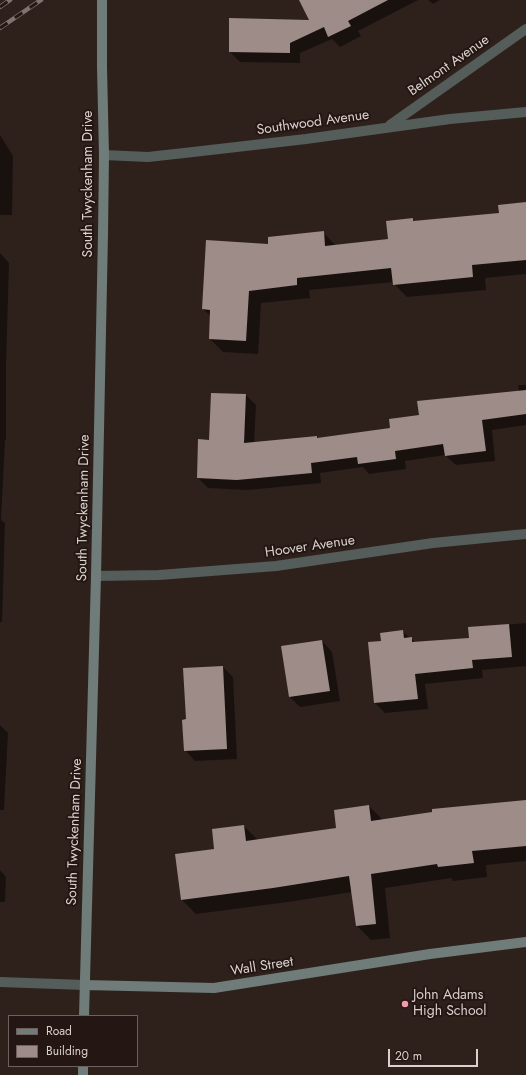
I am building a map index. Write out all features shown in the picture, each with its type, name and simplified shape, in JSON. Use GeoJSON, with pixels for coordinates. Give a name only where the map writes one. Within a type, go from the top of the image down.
{"type":"FeatureCollection","features":[{"type":"Feature","properties":{"kind":"street","name":"South Twyckenham Drive"},"geometry":{"type":"LineString","coordinates":[[84,1015],[96,576],[104,155],[102,0]]}},
{"type":"Feature","properties":{"kind":"street","name":"Belmont Avenue"},"geometry":{"type":"LineString","coordinates":[[388,126],[526,29]]}},
{"type":"Feature","properties":{"kind":"street","name":"Southwood Avenue"},"geometry":{"type":"LineString","coordinates":[[104,155],[148,156],[193,152],[306,139],[388,126],[526,112]]}},
{"type":"Feature","properties":{"kind":"street","name":"Hoover Avenue"},"geometry":{"type":"LineString","coordinates":[[96,576],[173,574],[276,566],[432,543],[526,534]]}},
{"type":"Feature","properties":{"kind":"street","name":"Wall Street"},"geometry":{"type":"LineString","coordinates":[[0,982],[214,988],[430,954],[526,942]]}},
{"type":"Feature","properties":{"kind":"building"},"geometry":{"type":"Polygon","coordinates":[[[299,0],[388,0],[348,21],[351,26],[328,37],[324,27],[290,43],[290,53],[229,52],[229,18],[309,20],[299,0]]]}},
{"type":"Feature","properties":{"kind":"building"},"geometry":{"type":"Polygon","coordinates":[[[526,202],[526,260],[472,265],[473,277],[393,285],[391,268],[297,278],[297,285],[249,291],[246,341],[209,339],[210,310],[202,309],[206,240],[268,244],[268,237],[324,231],[325,246],[388,239],[386,221],[413,218],[413,221],[499,213],[498,205],[526,202]]]}},
{"type":"Feature","properties":{"kind":"building"},"geometry":{"type":"Polygon","coordinates":[[[526,390],[526,414],[482,420],[486,451],[445,456],[443,444],[395,451],[396,459],[358,464],[357,457],[311,463],[312,473],[237,480],[197,478],[198,439],[209,440],[211,393],[246,394],[244,443],[317,436],[317,438],[390,428],[389,419],[419,415],[417,401],[526,390]]]}},
{"type":"Feature","properties":{"kind":"building"},"geometry":{"type":"Polygon","coordinates":[[[509,624],[512,657],[472,660],[473,668],[415,674],[418,699],[374,703],[368,642],[381,641],[380,633],[403,630],[404,638],[412,637],[412,642],[469,638],[468,627],[509,624]]]}},
{"type":"Feature","properties":{"kind":"building"},"geometry":{"type":"Polygon","coordinates":[[[322,640],[330,691],[289,697],[281,646],[322,640]]]}},
{"type":"Feature","properties":{"kind":"building"},"geometry":{"type":"Polygon","coordinates":[[[223,666],[227,749],[184,751],[182,720],[186,719],[183,668],[223,666]]]}},
{"type":"Feature","properties":{"kind":"building"},"geometry":{"type":"Polygon","coordinates":[[[526,800],[526,846],[472,851],[474,863],[438,867],[437,864],[371,874],[376,924],[356,926],[349,876],[181,900],[175,854],[214,849],[212,829],[244,825],[246,841],[336,828],[334,810],[369,805],[371,821],[432,812],[432,809],[526,800]]]}},
{"type":"Feature","properties":{"kind":"railway"},"geometry":{"type":"LineString","coordinates":[[0,7],[10,0]]}},
{"type":"Feature","properties":{"kind":"railway"},"geometry":{"type":"LineString","coordinates":[[0,28],[41,0]]}},
{"type":"Feature","properties":{"kind":"place","name":"John Adams High School"},"geometry":{"type":"Point","coordinates":[405,1004]}}]}
